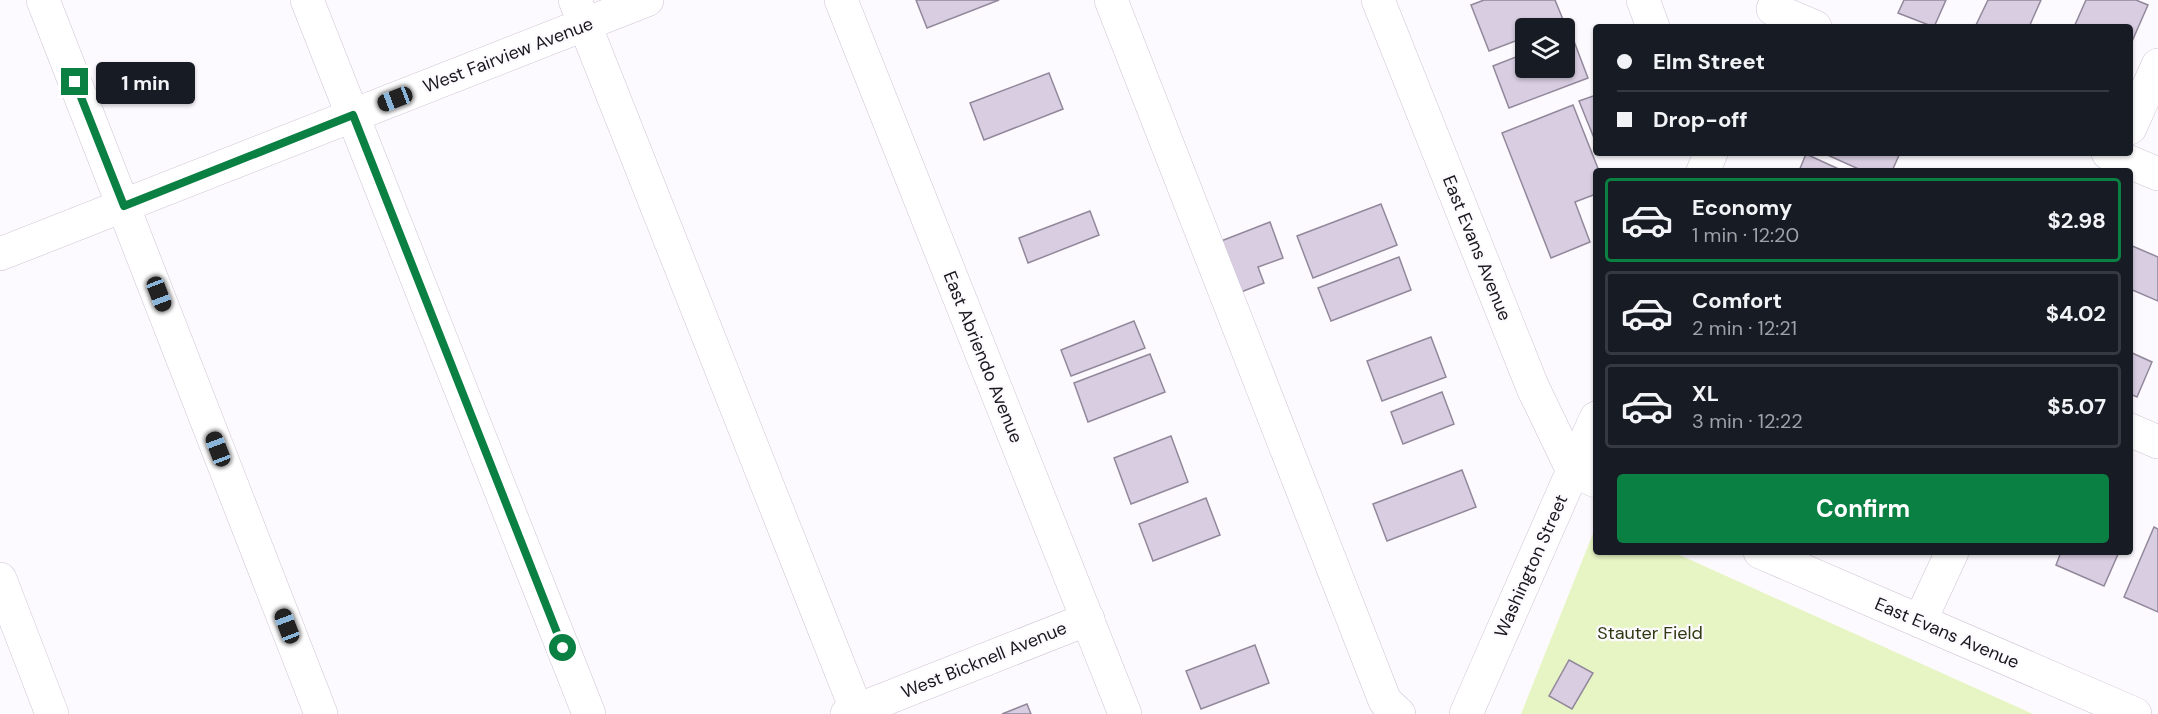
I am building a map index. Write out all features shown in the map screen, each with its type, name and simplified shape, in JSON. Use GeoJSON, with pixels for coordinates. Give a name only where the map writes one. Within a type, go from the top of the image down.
{"type":"FeatureCollection","features":[{"type":"Feature","properties":{"kind":"street"},"geometry":{"type":"LineString","coordinates":[[43,0],[321,714]]}},
{"type":"Feature","properties":{"kind":"street"},"geometry":{"type":"LineString","coordinates":[[307,0],[589,714]]}},
{"type":"Feature","properties":{"kind":"street","name":"West Fairview Avenue"},"geometry":{"type":"LineString","coordinates":[[0,254],[353,115],[580,12],[647,0]]}},
{"type":"Feature","properties":{"kind":"street","name":"East Abriendo Avenue"},"geometry":{"type":"LineString","coordinates":[[842,0],[1125,714]]}},
{"type":"Feature","properties":{"kind":"street"},"geometry":{"type":"LineString","coordinates":[[1111,0],[1384,701],[1399,714]]}},
{"type":"Feature","properties":{"kind":"street","name":"East Evans Avenue"},"geometry":{"type":"LineString","coordinates":[[1378,0],[1533,388],[1585,476]]}},
{"type":"Feature","properties":{"kind":"street"},"geometry":{"type":"LineString","coordinates":[[1642,0],[1652,24]]}},
{"type":"Feature","properties":{"kind":"street"},"geometry":{"type":"LineString","coordinates":[[580,12],[854,713]]}},
{"type":"Feature","properties":{"kind":"street"},"geometry":{"type":"LineString","coordinates":[[1772,12],[1806,24]]}},
{"type":"Feature","properties":{"kind":"street"},"geometry":{"type":"LineString","coordinates":[[2133,118],[2158,65]]}},
{"type":"Feature","properties":{"kind":"street"},"geometry":{"type":"LineString","coordinates":[[2124,156],[2158,174]]}},
{"type":"Feature","properties":{"kind":"street"},"geometry":{"type":"LineString","coordinates":[[2133,431],[2158,442]]}},
{"type":"Feature","properties":{"kind":"street","name":"Washington Street"},"geometry":{"type":"LineString","coordinates":[[1466,714],[1585,476],[1593,434]]}},
{"type":"Feature","properties":{"kind":"street","name":"East Evans Avenue"},"geometry":{"type":"LineString","coordinates":[[1767,555],[2135,714]]}},
{"type":"Feature","properties":{"kind":"street"},"geometry":{"type":"LineString","coordinates":[[1920,621],[1951,555]]}},
{"type":"Feature","properties":{"kind":"street"},"geometry":{"type":"LineString","coordinates":[[0,579],[52,714]]}},
{"type":"Feature","properties":{"kind":"street","name":"West Bicknell Avenue"},"geometry":{"type":"LineString","coordinates":[[854,713],[1088,619]]}},
{"type":"Feature","properties":{"kind":"green space","name":"Stauter Field"},"geometry":{"type":"Polygon","coordinates":[[[1593,534],[1593,555],[1680,555],[2033,714],[1521,714],[1593,534]]]}},
{"type":"Feature","properties":{"kind":"building"},"geometry":{"type":"Polygon","coordinates":[[[916,0],[999,0],[927,28],[916,0]]]}},
{"type":"Feature","properties":{"kind":"building"},"geometry":{"type":"Polygon","coordinates":[[[1484,0],[1555,0],[1562,18],[1515,18],[1515,41],[1489,51],[1471,5],[1484,0]]]}},
{"type":"Feature","properties":{"kind":"building"},"geometry":{"type":"Polygon","coordinates":[[[1904,0],[1946,0],[1935,24],[1926,24],[1898,13],[1904,0]]]}},
{"type":"Feature","properties":{"kind":"building"},"geometry":{"type":"Polygon","coordinates":[[[1988,0],[2041,0],[2030,24],[1976,24],[1988,0]]]}},
{"type":"Feature","properties":{"kind":"building"},"geometry":{"type":"Polygon","coordinates":[[[2086,0],[2136,0],[2148,5],[2133,39],[2133,24],[2075,24],[2086,0]]]}},
{"type":"Feature","properties":{"kind":"building"},"geometry":{"type":"Polygon","coordinates":[[[1575,44],[1588,78],[1509,108],[1493,66],[1515,57],[1515,78],[1575,78],[1575,44]]]}},
{"type":"Feature","properties":{"kind":"building"},"geometry":{"type":"Polygon","coordinates":[[[1049,73],[1063,109],[984,140],[970,103],[1049,73]]]}},
{"type":"Feature","properties":{"kind":"building"},"geometry":{"type":"Polygon","coordinates":[[[1593,96],[1593,136],[1579,101],[1593,96]]]}},
{"type":"Feature","properties":{"kind":"building"},"geometry":{"type":"Polygon","coordinates":[[[1573,105],[1598,168],[1593,168],[1593,195],[1575,202],[1590,242],[1551,258],[1502,133],[1573,105]]]}},
{"type":"Feature","properties":{"kind":"building"},"geometry":{"type":"Polygon","coordinates":[[[1805,156],[1810,156],[1836,168],[1800,168],[1805,156]]]}},
{"type":"Feature","properties":{"kind":"building"},"geometry":{"type":"Polygon","coordinates":[[[1830,156],[1899,156],[1893,168],[1856,168],[1830,156]]]}},
{"type":"Feature","properties":{"kind":"building"},"geometry":{"type":"Polygon","coordinates":[[[1381,204],[1397,245],[1313,278],[1297,236],[1381,204]]]}},
{"type":"Feature","properties":{"kind":"building"},"geometry":{"type":"Polygon","coordinates":[[[1090,211],[1099,235],[1028,263],[1019,238],[1090,211]]]}},
{"type":"Feature","properties":{"kind":"building"},"geometry":{"type":"Polygon","coordinates":[[[1270,222],[1283,258],[1258,267],[1264,283],[1236,294],[1216,243],[1270,222]]]}},
{"type":"Feature","properties":{"kind":"building"},"geometry":{"type":"Polygon","coordinates":[[[2133,246],[2158,257],[2158,301],[2133,290],[2133,246]]]}},
{"type":"Feature","properties":{"kind":"building"},"geometry":{"type":"Polygon","coordinates":[[[1399,257],[1411,290],[1331,321],[1318,288],[1399,257]]]}},
{"type":"Feature","properties":{"kind":"building"},"geometry":{"type":"Polygon","coordinates":[[[1134,321],[1145,348],[1071,376],[1061,350],[1134,321]]]}},
{"type":"Feature","properties":{"kind":"building"},"geometry":{"type":"Polygon","coordinates":[[[1431,337],[1446,377],[1382,401],[1367,361],[1431,337]]]}},
{"type":"Feature","properties":{"kind":"building"},"geometry":{"type":"Polygon","coordinates":[[[2133,353],[2152,362],[2137,397],[2133,395],[2133,353]]]}},
{"type":"Feature","properties":{"kind":"building"},"geometry":{"type":"Polygon","coordinates":[[[1150,354],[1165,392],[1088,422],[1074,383],[1150,354]]]}},
{"type":"Feature","properties":{"kind":"building"},"geometry":{"type":"Polygon","coordinates":[[[1442,392],[1454,424],[1403,444],[1391,412],[1442,392]]]}},
{"type":"Feature","properties":{"kind":"building"},"geometry":{"type":"Polygon","coordinates":[[[1171,436],[1188,482],[1131,504],[1114,458],[1171,436]]]}},
{"type":"Feature","properties":{"kind":"building"},"geometry":{"type":"Polygon","coordinates":[[[1462,470],[1476,507],[1387,541],[1373,504],[1462,470]]]}},
{"type":"Feature","properties":{"kind":"building"},"geometry":{"type":"Polygon","coordinates":[[[1206,498],[1220,535],[1153,561],[1139,524],[1206,498]]]}},
{"type":"Feature","properties":{"kind":"building"},"geometry":{"type":"Polygon","coordinates":[[[2154,527],[2158,529],[2158,612],[2124,597],[2154,527]]]}},
{"type":"Feature","properties":{"kind":"building"},"geometry":{"type":"Polygon","coordinates":[[[2060,555],[2118,555],[2104,586],[2056,565],[2060,555]]]}},
{"type":"Feature","properties":{"kind":"building"},"geometry":{"type":"Polygon","coordinates":[[[1255,645],[1269,683],[1201,709],[1186,671],[1255,645]]]}},
{"type":"Feature","properties":{"kind":"building"},"geometry":{"type":"Polygon","coordinates":[[[1569,660],[1593,673],[1572,709],[1549,696],[1569,660]]]}},
{"type":"Feature","properties":{"kind":"building"},"geometry":{"type":"Polygon","coordinates":[[[1027,704],[1031,714],[1002,714],[1027,704]]]}},
{"type":"Feature","properties":{"kind":"route"},"geometry":{"type":"LineString","coordinates":[[75,82],[124,206],[353,115],[563,648]]}}]}
